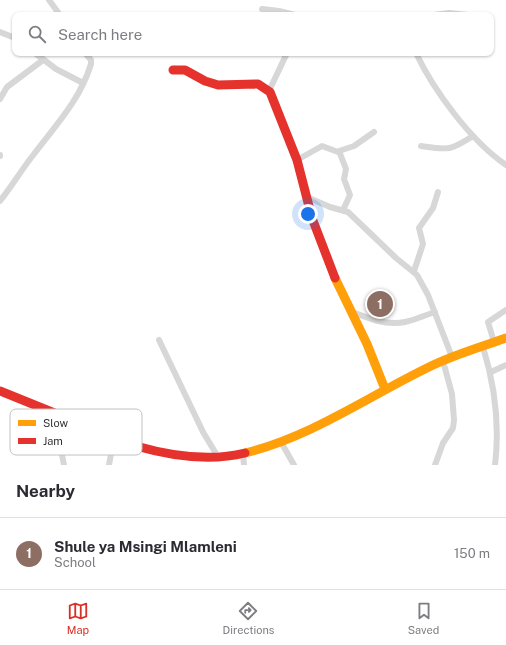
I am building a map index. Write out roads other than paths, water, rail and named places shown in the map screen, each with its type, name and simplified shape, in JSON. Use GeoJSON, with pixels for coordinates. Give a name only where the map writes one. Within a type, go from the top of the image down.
{"type":"FeatureCollection","features":[{"type":"Feature","properties":{"kind":"main road"},"geometry":{"type":"LineString","coordinates":[[173,70],[186,70],[213,84],[258,84],[265,86],[269,91],[274,100],[297,160],[312,218],[340,292],[367,344],[385,389]]}},
{"type":"Feature","properties":{"kind":"main road"},"geometry":{"type":"LineString","coordinates":[[142,447],[154,451],[188,457],[218,457],[243,454],[281,442],[353,408],[385,389],[442,361],[506,338]]}},
{"type":"Feature","properties":{"kind":"main road"},"geometry":{"type":"LineString","coordinates":[[0,394],[41,409]]}},
{"type":"Feature","properties":{"kind":"street"},"geometry":{"type":"LineString","coordinates":[[49,0],[58,12]]}},
{"type":"Feature","properties":{"kind":"street"},"geometry":{"type":"LineString","coordinates":[[262,9],[283,12]]}},
{"type":"Feature","properties":{"kind":"street"},"geometry":{"type":"LineString","coordinates":[[0,32],[12,37]]}},
{"type":"Feature","properties":{"kind":"street"},"geometry":{"type":"LineString","coordinates":[[38,56],[66,75],[83,83]]}},
{"type":"Feature","properties":{"kind":"street"},"geometry":{"type":"LineString","coordinates":[[0,201],[33,154],[66,114],[92,64],[87,56]]}},
{"type":"Feature","properties":{"kind":"street"},"geometry":{"type":"LineString","coordinates":[[269,91],[286,56]]}},
{"type":"Feature","properties":{"kind":"street"},"geometry":{"type":"LineString","coordinates":[[418,56],[429,77],[473,136],[489,152],[506,165]]}},
{"type":"Feature","properties":{"kind":"street"},"geometry":{"type":"LineString","coordinates":[[0,98],[7,88],[43,60]]}},
{"type":"Feature","properties":{"kind":"street"},"geometry":{"type":"LineString","coordinates":[[338,152],[341,149],[354,146],[374,132]]}},
{"type":"Feature","properties":{"kind":"street"},"geometry":{"type":"LineString","coordinates":[[421,146],[446,150],[473,136]]}},
{"type":"Feature","properties":{"kind":"street"},"geometry":{"type":"LineString","coordinates":[[297,160],[322,146],[338,152],[346,166],[344,180],[350,195],[343,210]]}},
{"type":"Feature","properties":{"kind":"street"},"geometry":{"type":"LineString","coordinates":[[414,271],[423,244],[419,228],[433,208],[438,192]]}},
{"type":"Feature","properties":{"kind":"street"},"geometry":{"type":"LineString","coordinates":[[307,197],[330,207],[343,210],[355,217],[396,258],[414,271],[428,295],[452,357]]}},
{"type":"Feature","properties":{"kind":"street"},"geometry":{"type":"LineString","coordinates":[[494,342],[488,322],[506,310]]}},
{"type":"Feature","properties":{"kind":"street"},"geometry":{"type":"LineString","coordinates":[[350,311],[393,324],[405,322],[435,312]]}},
{"type":"Feature","properties":{"kind":"street"},"geometry":{"type":"LineString","coordinates":[[159,340],[203,432],[218,457]]}},
{"type":"Feature","properties":{"kind":"street"},"geometry":{"type":"LineString","coordinates":[[483,347],[491,372],[498,419],[495,465]]}},
{"type":"Feature","properties":{"kind":"street"},"geometry":{"type":"LineString","coordinates":[[435,465],[443,443],[453,428],[454,420],[452,394],[442,361]]}},
{"type":"Feature","properties":{"kind":"street"},"geometry":{"type":"LineString","coordinates":[[491,372],[506,365]]}},
{"type":"Feature","properties":{"kind":"street"},"geometry":{"type":"LineString","coordinates":[[281,442],[292,459],[294,465]]}},
{"type":"Feature","properties":{"kind":"street"},"geometry":{"type":"LineString","coordinates":[[243,454],[244,465]]}},
{"type":"Feature","properties":{"kind":"street"},"geometry":{"type":"LineString","coordinates":[[62,455],[64,465]]}},
{"type":"Feature","properties":{"kind":"street"},"geometry":{"type":"LineString","coordinates":[[109,465],[111,455]]}},
{"type":"Feature","properties":{"kind":"place","name":"Shule ya Msingi Mlamleni"},"geometry":{"type":"Point","coordinates":[380,304]}}]}
